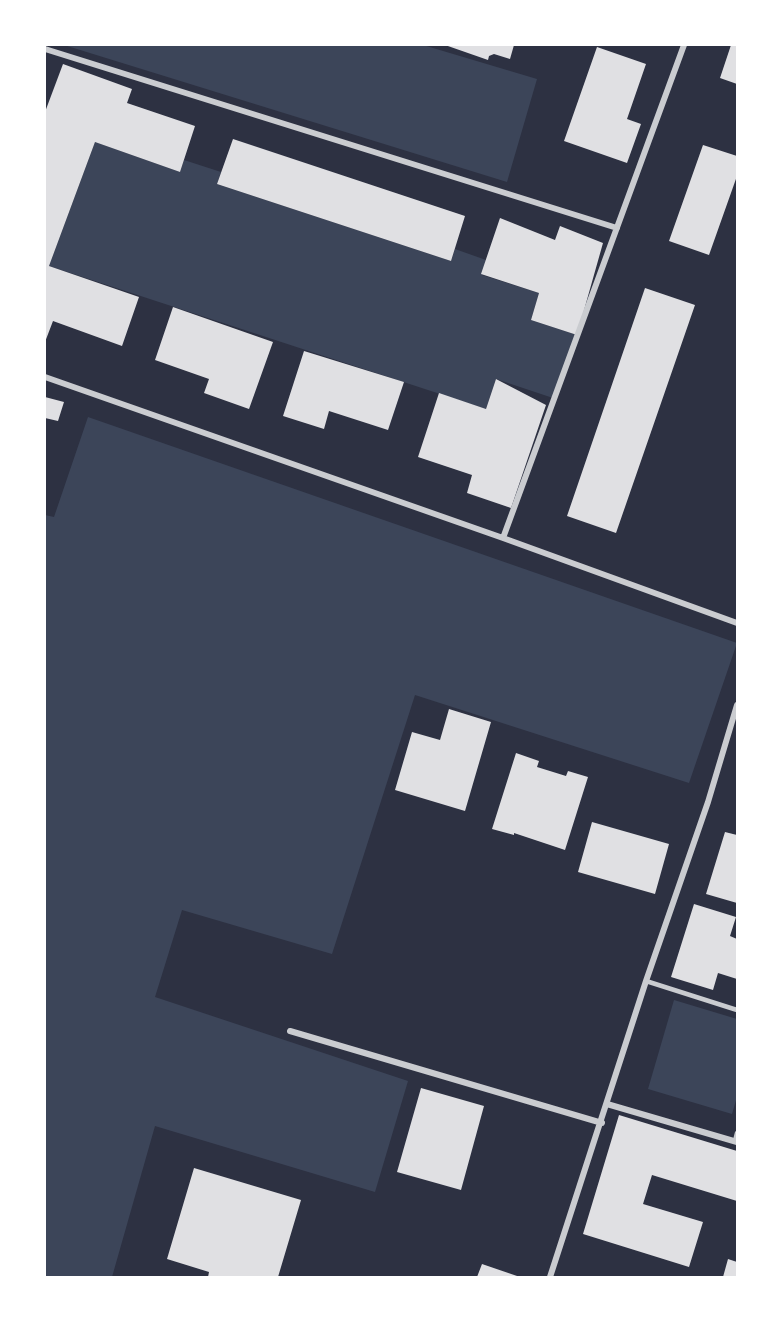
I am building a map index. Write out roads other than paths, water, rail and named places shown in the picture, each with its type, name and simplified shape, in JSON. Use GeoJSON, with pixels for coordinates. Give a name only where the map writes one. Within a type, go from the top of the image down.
{"type":"FeatureCollection","features":[{"type":"Feature","properties":{"kind":"street"},"geometry":{"type":"LineString","coordinates":[[503,538],[684,45]]}},
{"type":"Feature","properties":{"kind":"street"},"geometry":{"type":"LineString","coordinates":[[45,49],[617,228]]}},
{"type":"Feature","properties":{"kind":"street"},"geometry":{"type":"LineString","coordinates":[[45,377],[737,623]]}},
{"type":"Feature","properties":{"kind":"street"},"geometry":{"type":"LineString","coordinates":[[550,1277],[646,981],[708,802],[737,705]]}},
{"type":"Feature","properties":{"kind":"street"},"geometry":{"type":"LineString","coordinates":[[290,1031],[602,1122]]}},
{"type":"Feature","properties":{"kind":"street"},"geometry":{"type":"LineString","coordinates":[[607,1104],[736,1141]]}},
{"type":"Feature","properties":{"kind":"lane"},"geometry":{"type":"LineString","coordinates":[[646,981],[737,1010]]}},
{"type":"Feature","properties":{"kind":"lane"},"geometry":{"type":"LineString","coordinates":[[736,1141],[737,1133]]}}]}
